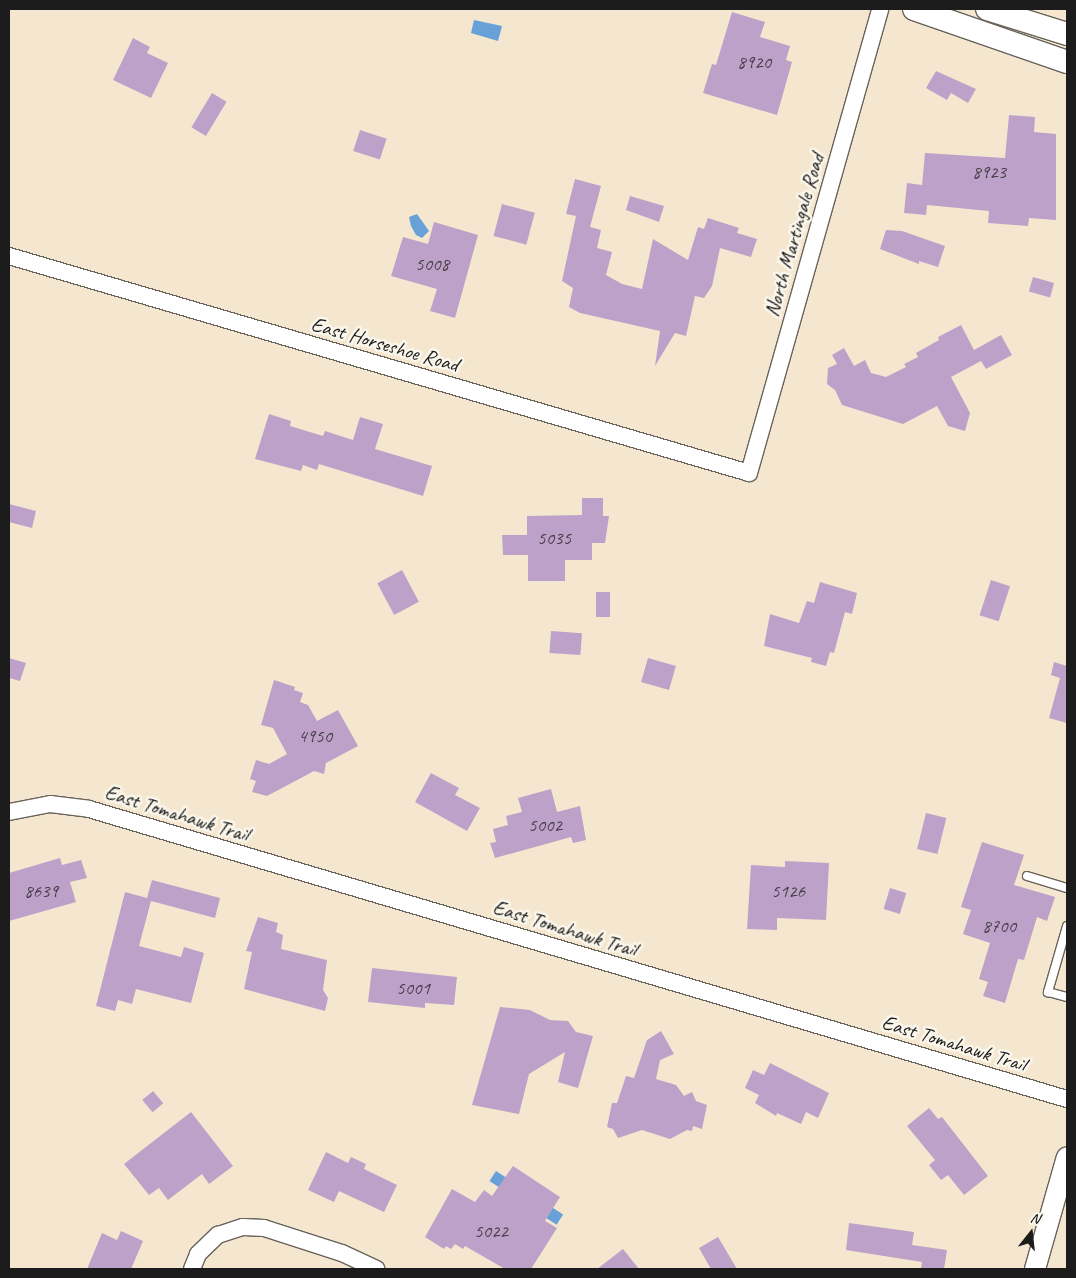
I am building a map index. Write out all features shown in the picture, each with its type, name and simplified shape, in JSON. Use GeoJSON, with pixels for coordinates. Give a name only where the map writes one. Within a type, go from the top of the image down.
{"type":"FeatureCollection","features":[{"type":"Feature","properties":{"kind":"main road"},"geometry":{"type":"LineString","coordinates":[[914,9],[1067,62]]}},
{"type":"Feature","properties":{"kind":"main road"},"geometry":{"type":"LineString","coordinates":[[987,9],[1067,34]]}},
{"type":"Feature","properties":{"kind":"street","name":"North Martingale Road"},"geometry":{"type":"LineString","coordinates":[[749,473],[880,9]]}},
{"type":"Feature","properties":{"kind":"street","name":"East Horseshoe Road"},"geometry":{"type":"LineString","coordinates":[[9,256],[749,473]]}},
{"type":"Feature","properties":{"kind":"street","name":"East Tomahawk Trail"},"geometry":{"type":"LineString","coordinates":[[9,812],[50,804],[89,809],[1067,1099]]}},
{"type":"Feature","properties":{"kind":"street"},"geometry":{"type":"LineString","coordinates":[[1035,1269],[1067,1157]]}},
{"type":"Feature","properties":{"kind":"street"},"geometry":{"type":"LineString","coordinates":[[192,1269],[198,1254],[218,1235],[243,1227],[264,1228],[342,1253],[377,1269]]}},
{"type":"Feature","properties":{"kind":"lane"},"geometry":{"type":"LineString","coordinates":[[1027,876],[1067,888]]}},
{"type":"Feature","properties":{"kind":"lane"},"geometry":{"type":"LineString","coordinates":[[1067,926],[1048,992],[1067,997]]}},
{"type":"Feature","properties":{"kind":"water"},"geometry":{"type":"Polygon","coordinates":[[[474,20],[502,26],[498,41],[471,33],[474,20]]]}},
{"type":"Feature","properties":{"kind":"water"},"geometry":{"type":"Polygon","coordinates":[[[417,214],[429,231],[422,238],[416,235],[409,217],[417,214]]]}},
{"type":"Feature","properties":{"kind":"water"},"geometry":{"type":"Polygon","coordinates":[[[496,1171],[563,1215],[557,1225],[489,1181],[496,1171]]]}},
{"type":"Feature","properties":{"kind":"building"},"geometry":{"type":"Polygon","coordinates":[[[732,12],[765,22],[760,37],[790,46],[786,60],[792,62],[777,115],[703,93],[712,64],[716,65],[732,12]]]}},
{"type":"Feature","properties":{"kind":"building"},"geometry":{"type":"Polygon","coordinates":[[[133,38],[150,47],[147,53],[168,63],[151,98],[113,80],[133,38]]]}},
{"type":"Feature","properties":{"kind":"building"},"geometry":{"type":"Polygon","coordinates":[[[936,71],[976,89],[968,103],[951,93],[947,100],[926,88],[936,71]]]}},
{"type":"Feature","properties":{"kind":"building"},"geometry":{"type":"Polygon","coordinates":[[[212,93],[227,102],[206,136],[191,127],[212,93]]]}},
{"type":"Feature","properties":{"kind":"building"},"geometry":{"type":"Polygon","coordinates":[[[1009,115],[1035,117],[1034,132],[1056,134],[1056,220],[1029,218],[1028,226],[988,223],[989,211],[927,205],[926,215],[904,213],[907,183],[922,185],[925,153],[1005,158],[1009,115]]]}},
{"type":"Feature","properties":{"kind":"building"},"geometry":{"type":"Polygon","coordinates":[[[360,130],[387,139],[380,160],[353,151],[360,130]]]}},
{"type":"Feature","properties":{"kind":"building"},"geometry":{"type":"Polygon","coordinates":[[[575,179],[601,186],[590,227],[601,230],[597,248],[612,252],[606,275],[622,284],[642,289],[653,239],[688,260],[698,227],[704,229],[708,218],[739,228],[737,233],[757,239],[751,257],[720,248],[712,286],[704,298],[695,296],[686,336],[675,333],[655,366],[660,331],[580,313],[569,307],[573,288],[562,281],[576,216],[566,214],[575,179]]]}},
{"type":"Feature","properties":{"kind":"building"},"geometry":{"type":"Polygon","coordinates":[[[630,196],[664,206],[659,222],[626,210],[630,196]]]}},
{"type":"Feature","properties":{"kind":"building"},"geometry":{"type":"Polygon","coordinates":[[[502,204],[535,213],[526,245],[493,236],[502,204]]]}},
{"type":"Feature","properties":{"kind":"building"},"geometry":{"type":"Polygon","coordinates":[[[434,222],[478,235],[455,318],[430,311],[437,289],[391,276],[403,237],[428,244],[434,222]]]}},
{"type":"Feature","properties":{"kind":"building"},"geometry":{"type":"Polygon","coordinates":[[[886,230],[902,231],[945,246],[938,267],[919,261],[919,264],[880,249],[886,230]]]}},
{"type":"Feature","properties":{"kind":"building"},"geometry":{"type":"Polygon","coordinates":[[[1033,277],[1054,283],[1050,297],[1029,291],[1033,277]]]}},
{"type":"Feature","properties":{"kind":"building"},"geometry":{"type":"Polygon","coordinates":[[[961,325],[974,350],[1001,335],[1012,355],[986,369],[981,361],[951,377],[970,413],[965,431],[948,426],[937,406],[903,424],[842,405],[835,390],[827,384],[828,368],[837,364],[832,355],[844,348],[854,366],[865,360],[871,373],[886,377],[906,367],[904,364],[918,357],[916,353],[939,340],[938,337],[961,325]]]}},
{"type":"Feature","properties":{"kind":"building"},"geometry":{"type":"Polygon","coordinates":[[[269,414],[291,421],[290,426],[323,436],[325,431],[353,440],[360,417],[383,424],[375,449],[432,466],[423,496],[319,464],[317,470],[303,465],[301,471],[255,459],[269,414]]]}},
{"type":"Feature","properties":{"kind":"building"},"geometry":{"type":"Polygon","coordinates":[[[582,498],[603,498],[603,516],[609,516],[605,543],[592,543],[592,560],[565,560],[565,581],[528,581],[528,555],[503,555],[502,535],[527,535],[527,516],[582,515],[582,498]]]}},
{"type":"Feature","properties":{"kind":"building"},"geometry":{"type":"Polygon","coordinates":[[[9,504],[36,511],[32,528],[9,522],[9,504]]]}},
{"type":"Feature","properties":{"kind":"building"},"geometry":{"type":"Polygon","coordinates":[[[402,570],[419,602],[394,615],[377,583],[402,570]]]}},
{"type":"Feature","properties":{"kind":"building"},"geometry":{"type":"Polygon","coordinates":[[[991,580],[1010,586],[999,621],[980,615],[991,580]]]}},
{"type":"Feature","properties":{"kind":"building"},"geometry":{"type":"Polygon","coordinates":[[[820,582],[857,593],[852,614],[845,612],[834,653],[830,652],[826,666],[811,662],[812,658],[764,646],[770,614],[799,623],[807,601],[814,603],[820,582]]]}},
{"type":"Feature","properties":{"kind":"building"},"geometry":{"type":"Polygon","coordinates":[[[596,592],[610,592],[610,617],[596,617],[596,592]]]}},
{"type":"Feature","properties":{"kind":"building"},"geometry":{"type":"Polygon","coordinates":[[[551,631],[582,633],[580,655],[549,653],[551,631]]]}},
{"type":"Feature","properties":{"kind":"building"},"geometry":{"type":"Polygon","coordinates":[[[9,658],[26,663],[20,681],[9,678],[9,658]]]}},
{"type":"Feature","properties":{"kind":"building"},"geometry":{"type":"Polygon","coordinates":[[[648,658],[676,666],[669,690],[641,682],[648,658]]]}},
{"type":"Feature","properties":{"kind":"building"},"geometry":{"type":"Polygon","coordinates":[[[1054,662],[1067,666],[1067,723],[1049,718],[1060,678],[1051,675],[1054,662]]]}},
{"type":"Feature","properties":{"kind":"building"},"geometry":{"type":"Polygon","coordinates":[[[274,680],[295,687],[294,690],[303,693],[300,702],[308,705],[317,721],[338,710],[358,746],[326,763],[324,774],[314,771],[267,796],[252,792],[256,781],[250,779],[256,760],[269,764],[287,754],[273,728],[261,725],[274,680]]]}},
{"type":"Feature","properties":{"kind":"building"},"geometry":{"type":"Polygon","coordinates":[[[431,773],[459,788],[455,795],[480,808],[467,831],[415,802],[431,773]]]}},
{"type":"Feature","properties":{"kind":"building"},"geometry":{"type":"Polygon","coordinates":[[[551,789],[557,812],[580,806],[586,840],[573,843],[571,837],[495,858],[490,843],[496,842],[493,829],[508,825],[506,816],[522,812],[518,798],[551,789]]]}},
{"type":"Feature","properties":{"kind":"building"},"geometry":{"type":"Polygon","coordinates":[[[926,813],[946,818],[937,854],[917,849],[926,813]]]}},
{"type":"Feature","properties":{"kind":"building"},"geometry":{"type":"Polygon","coordinates":[[[982,842],[1024,855],[1014,885],[1055,897],[1047,921],[1037,917],[1024,960],[1018,959],[1005,1003],[983,996],[988,982],[979,979],[990,943],[963,934],[971,910],[961,907],[982,842]]]}},
{"type":"Feature","properties":{"kind":"building"},"geometry":{"type":"Polygon","coordinates":[[[60,858],[62,865],[81,860],[87,878],[70,882],[76,902],[9,921],[9,873],[60,858]]]}},
{"type":"Feature","properties":{"kind":"building"},"geometry":{"type":"Polygon","coordinates":[[[785,861],[829,863],[826,920],[777,918],[777,930],[747,929],[751,865],[785,867],[785,861]]]}},
{"type":"Feature","properties":{"kind":"building"},"geometry":{"type":"Polygon","coordinates":[[[152,880],[220,898],[215,918],[151,901],[139,946],[181,957],[184,947],[204,953],[191,1003],[136,989],[132,1004],[118,1000],[115,1011],[96,1006],[125,892],[147,898],[152,880]]]}},
{"type":"Feature","properties":{"kind":"building"},"geometry":{"type":"Polygon","coordinates":[[[890,888],[906,893],[900,914],[884,909],[890,888]]]}},
{"type":"Feature","properties":{"kind":"building"},"geometry":{"type":"Polygon","coordinates":[[[258,917],[278,923],[276,932],[283,935],[281,949],[327,960],[323,990],[328,998],[325,1011],[244,989],[252,952],[246,951],[258,917]]]}},
{"type":"Feature","properties":{"kind":"building"},"geometry":{"type":"Polygon","coordinates":[[[372,968],[457,977],[454,1005],[425,1003],[425,1008],[368,1002],[372,968]]]}},
{"type":"Feature","properties":{"kind":"building"},"geometry":{"type":"Polygon","coordinates":[[[500,1007],[530,1010],[550,1020],[568,1021],[576,1032],[593,1036],[578,1088],[558,1082],[565,1052],[529,1074],[519,1114],[472,1105],[500,1007]]]}},
{"type":"Feature","properties":{"kind":"building"},"geometry":{"type":"Polygon","coordinates":[[[661,1031],[674,1054],[660,1060],[656,1079],[676,1085],[684,1096],[692,1092],[696,1101],[707,1105],[702,1129],[693,1126],[692,1131],[687,1130],[670,1139],[642,1130],[618,1138],[613,1129],[607,1127],[612,1103],[617,1103],[626,1076],[634,1078],[647,1040],[661,1031]]]}},
{"type":"Feature","properties":{"kind":"building"},"geometry":{"type":"Polygon","coordinates":[[[770,1063],[829,1093],[818,1118],[806,1112],[801,1124],[777,1113],[776,1116],[755,1103],[759,1095],[745,1088],[753,1070],[764,1075],[770,1063]]]}},
{"type":"Feature","properties":{"kind":"building"},"geometry":{"type":"Polygon","coordinates":[[[153,1091],[163,1103],[153,1112],[142,1100],[153,1091]]]}},
{"type":"Feature","properties":{"kind":"building"},"geometry":{"type":"Polygon","coordinates":[[[929,1108],[938,1119],[942,1117],[988,1176],[964,1195],[948,1175],[941,1180],[929,1165],[935,1160],[907,1126],[929,1108]]]}},
{"type":"Feature","properties":{"kind":"building"},"geometry":{"type":"Polygon","coordinates":[[[191,1112],[233,1166],[209,1184],[202,1174],[168,1200],[159,1188],[149,1195],[124,1164],[191,1112]]]}},
{"type":"Feature","properties":{"kind":"building"},"geometry":{"type":"Polygon","coordinates":[[[326,1152],[348,1163],[351,1157],[366,1164],[364,1169],[397,1185],[384,1212],[339,1191],[334,1202],[308,1190],[326,1152]]]}},
{"type":"Feature","properties":{"kind":"building"},"geometry":{"type":"Polygon","coordinates":[[[513,1166],[560,1197],[545,1221],[557,1228],[531,1269],[505,1269],[465,1246],[463,1249],[455,1244],[451,1249],[446,1246],[444,1249],[425,1237],[452,1189],[475,1202],[484,1190],[492,1196],[513,1166]]]}},
{"type":"Feature","properties":{"kind":"building"},"geometry":{"type":"Polygon","coordinates":[[[849,1223],[914,1232],[912,1245],[947,1250],[944,1269],[921,1269],[922,1262],[846,1250],[849,1223]]]}},
{"type":"Feature","properties":{"kind":"building"},"geometry":{"type":"Polygon","coordinates":[[[121,1231],[143,1241],[131,1269],[87,1269],[102,1233],[117,1240],[121,1231]]]}},
{"type":"Feature","properties":{"kind":"building"},"geometry":{"type":"Polygon","coordinates":[[[718,1237],[737,1269],[711,1269],[699,1248],[718,1237]]]}},
{"type":"Feature","properties":{"kind":"building"},"geometry":{"type":"Polygon","coordinates":[[[623,1249],[639,1269],[597,1269],[623,1249]]]}}]}
